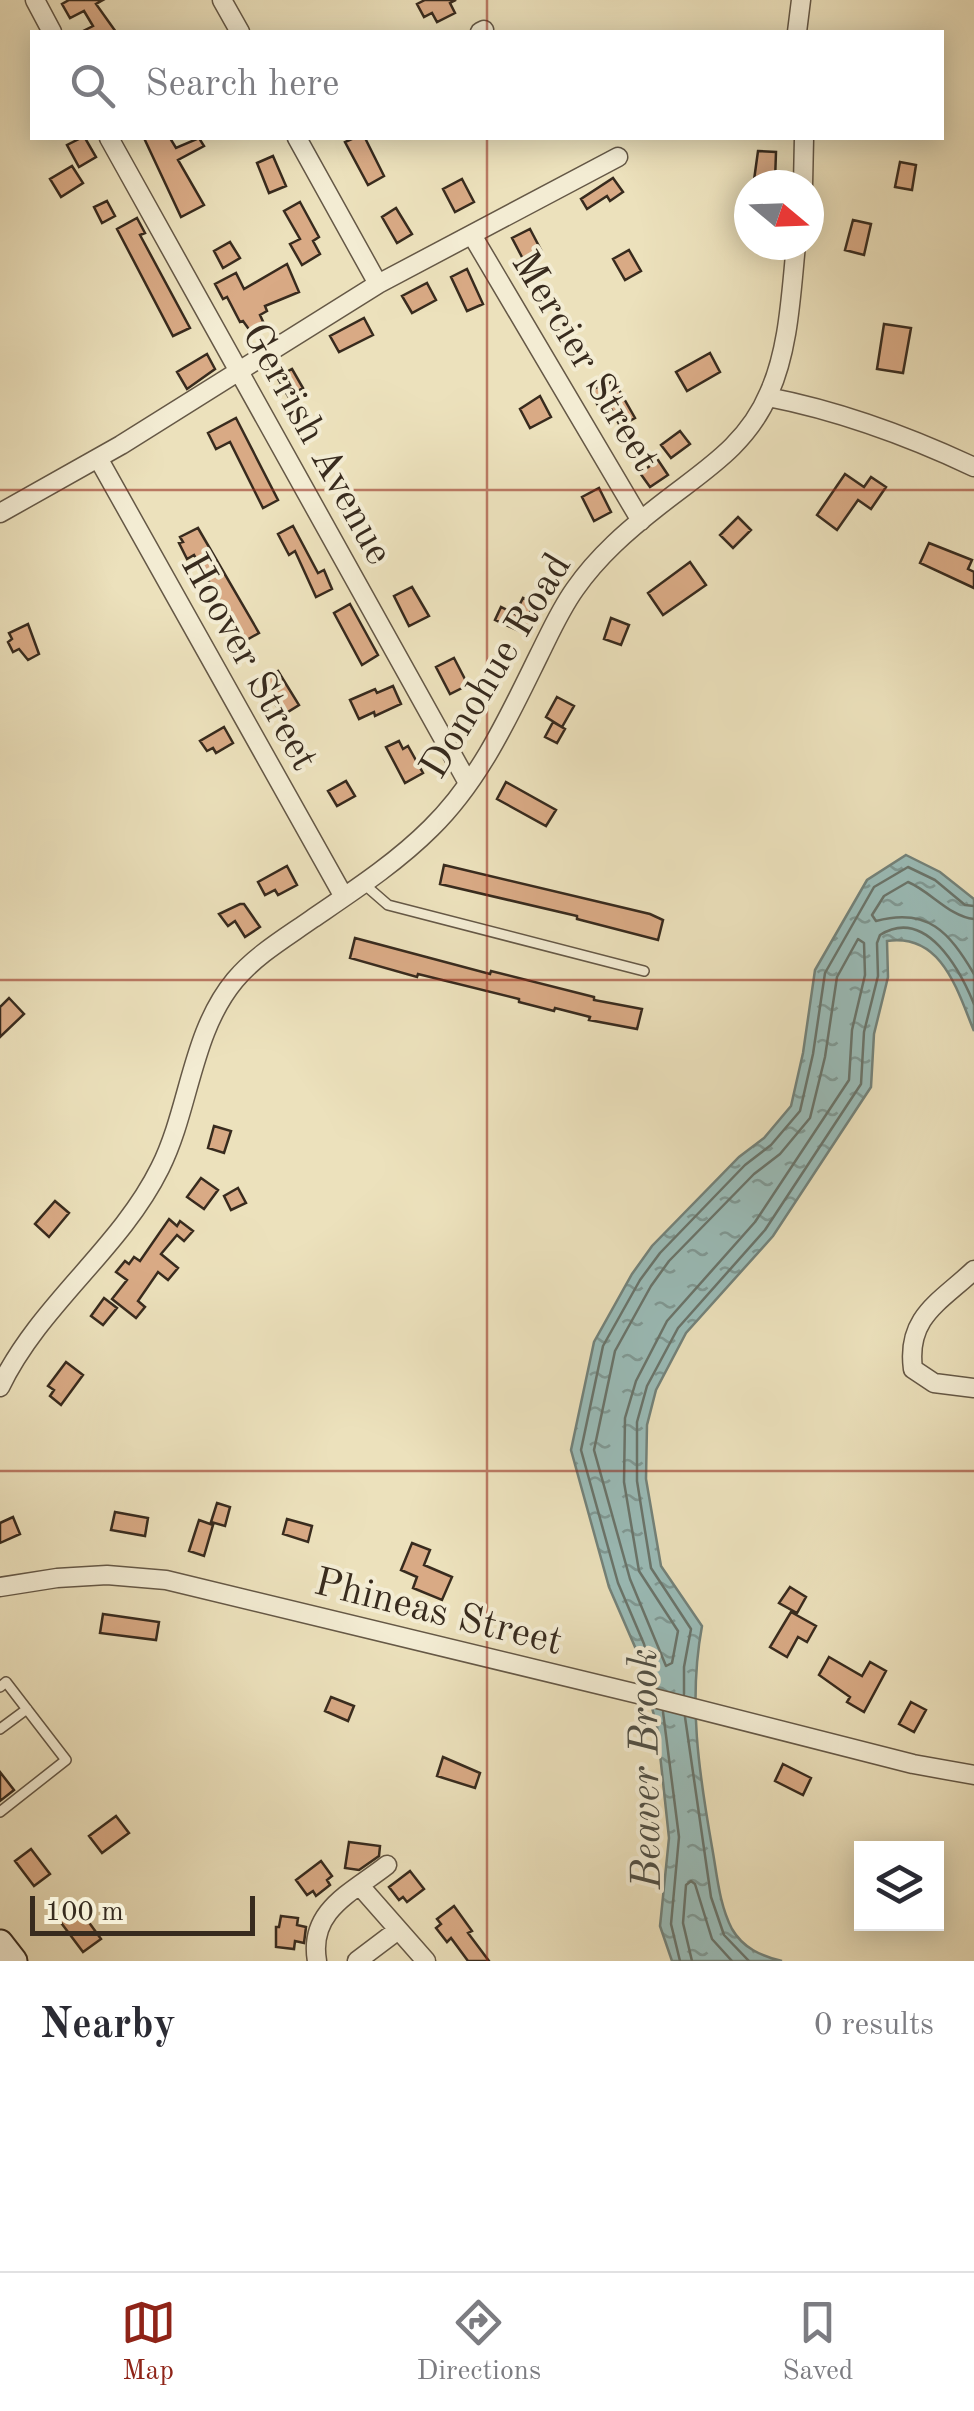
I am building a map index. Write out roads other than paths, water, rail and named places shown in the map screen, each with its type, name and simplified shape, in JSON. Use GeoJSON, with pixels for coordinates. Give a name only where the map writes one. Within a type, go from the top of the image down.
{"type":"FeatureCollection","features":[{"type":"Feature","properties":{"kind":"street"},"geometry":{"type":"LineString","coordinates":[[35,0],[51,30]]}},
{"type":"Feature","properties":{"kind":"street"},"geometry":{"type":"LineString","coordinates":[[222,0],[239,30]]}},
{"type":"Feature","properties":{"kind":"street"},"geometry":{"type":"LineString","coordinates":[[797,30],[801,0]]}},
{"type":"Feature","properties":{"kind":"street","name":"Gerrish Avenue"},"geometry":{"type":"LineString","coordinates":[[111,140],[468,783]]}},
{"type":"Feature","properties":{"kind":"street"},"geometry":{"type":"LineString","coordinates":[[300,140],[378,284]]}},
{"type":"Feature","properties":{"kind":"street"},"geometry":{"type":"LineString","coordinates":[[803,170],[804,140]]}},
{"type":"Feature","properties":{"kind":"street"},"geometry":{"type":"LineString","coordinates":[[0,512],[98,458],[378,284],[618,157]]}},
{"type":"Feature","properties":{"kind":"street","name":"Mercier Street"},"geometry":{"type":"LineString","coordinates":[[472,235],[641,521]]}},
{"type":"Feature","properties":{"kind":"street","name":"Donohue Road"},"geometry":{"type":"LineString","coordinates":[[0,1387],[38,1325],[128,1218],[156,1178],[179,1122],[209,1024],[224,994],[262,954],[408,850],[432,827],[468,783],[496,739],[574,590],[605,553],[738,444],[768,396],[784,334],[794,260]]}},
{"type":"Feature","properties":{"kind":"street"},"geometry":{"type":"LineString","coordinates":[[768,396],[863,422],[974,467]]}},
{"type":"Feature","properties":{"kind":"street","name":"Hoover Street"},"geometry":{"type":"LineString","coordinates":[[98,458],[344,897]]}},
{"type":"Feature","properties":{"kind":"street"},"geometry":{"type":"LineString","coordinates":[[974,1270],[916,1324],[910,1348],[913,1369],[934,1383],[974,1388]]}},
{"type":"Feature","properties":{"kind":"street","name":"Phineas Street"},"geometry":{"type":"LineString","coordinates":[[0,1586],[107,1575],[166,1580],[912,1764],[974,1775]]}},
{"type":"Feature","properties":{"kind":"street"},"geometry":{"type":"LineString","coordinates":[[317,1961],[315,1947],[322,1917],[387,1865]]}},
{"type":"Feature","properties":{"kind":"street"},"geometry":{"type":"LineString","coordinates":[[360,1886],[426,1961]]}},
{"type":"Feature","properties":{"kind":"street"},"geometry":{"type":"LineString","coordinates":[[367,1958],[398,1930]]}},
{"type":"Feature","properties":{"kind":"street"},"geometry":{"type":"LineString","coordinates":[[0,1943],[14,1961]]}},
{"type":"Feature","properties":{"kind":"lane"},"geometry":{"type":"LineString","coordinates":[[363,883],[388,905],[644,971]]}},
{"type":"Feature","properties":{"kind":"lane"},"geometry":{"type":"LineString","coordinates":[[0,1687],[6,1682],[66,1760],[0,1812]]}},
{"type":"Feature","properties":{"kind":"lane"},"geometry":{"type":"LineString","coordinates":[[0,1729],[27,1709]]}},
{"type":"Feature","properties":{"kind":"water"},"geometry":{"type":"Polygon","coordinates":[[[906,855],[940,872],[974,899],[974,1031],[954,982],[934,955],[906,941],[887,941],[888,977],[874,1034],[871,1087],[773,1236],[686,1333],[656,1390],[647,1425],[646,1479],[661,1566],[702,1626],[696,1682],[697,1737],[721,1899],[741,1941],[760,1954],[782,1961],[672,1961],[660,1926],[669,1838],[657,1726],[635,1647],[609,1587],[571,1450],[594,1342],[632,1274],[652,1246],[739,1157],[764,1138],[791,1106],[815,970],[867,880],[906,855]]]}},
{"type":"Feature","properties":{"kind":"water label","name":"Beaver Brook"},"geometry":{"type":"Point","coordinates":[643,1769]}}]}
